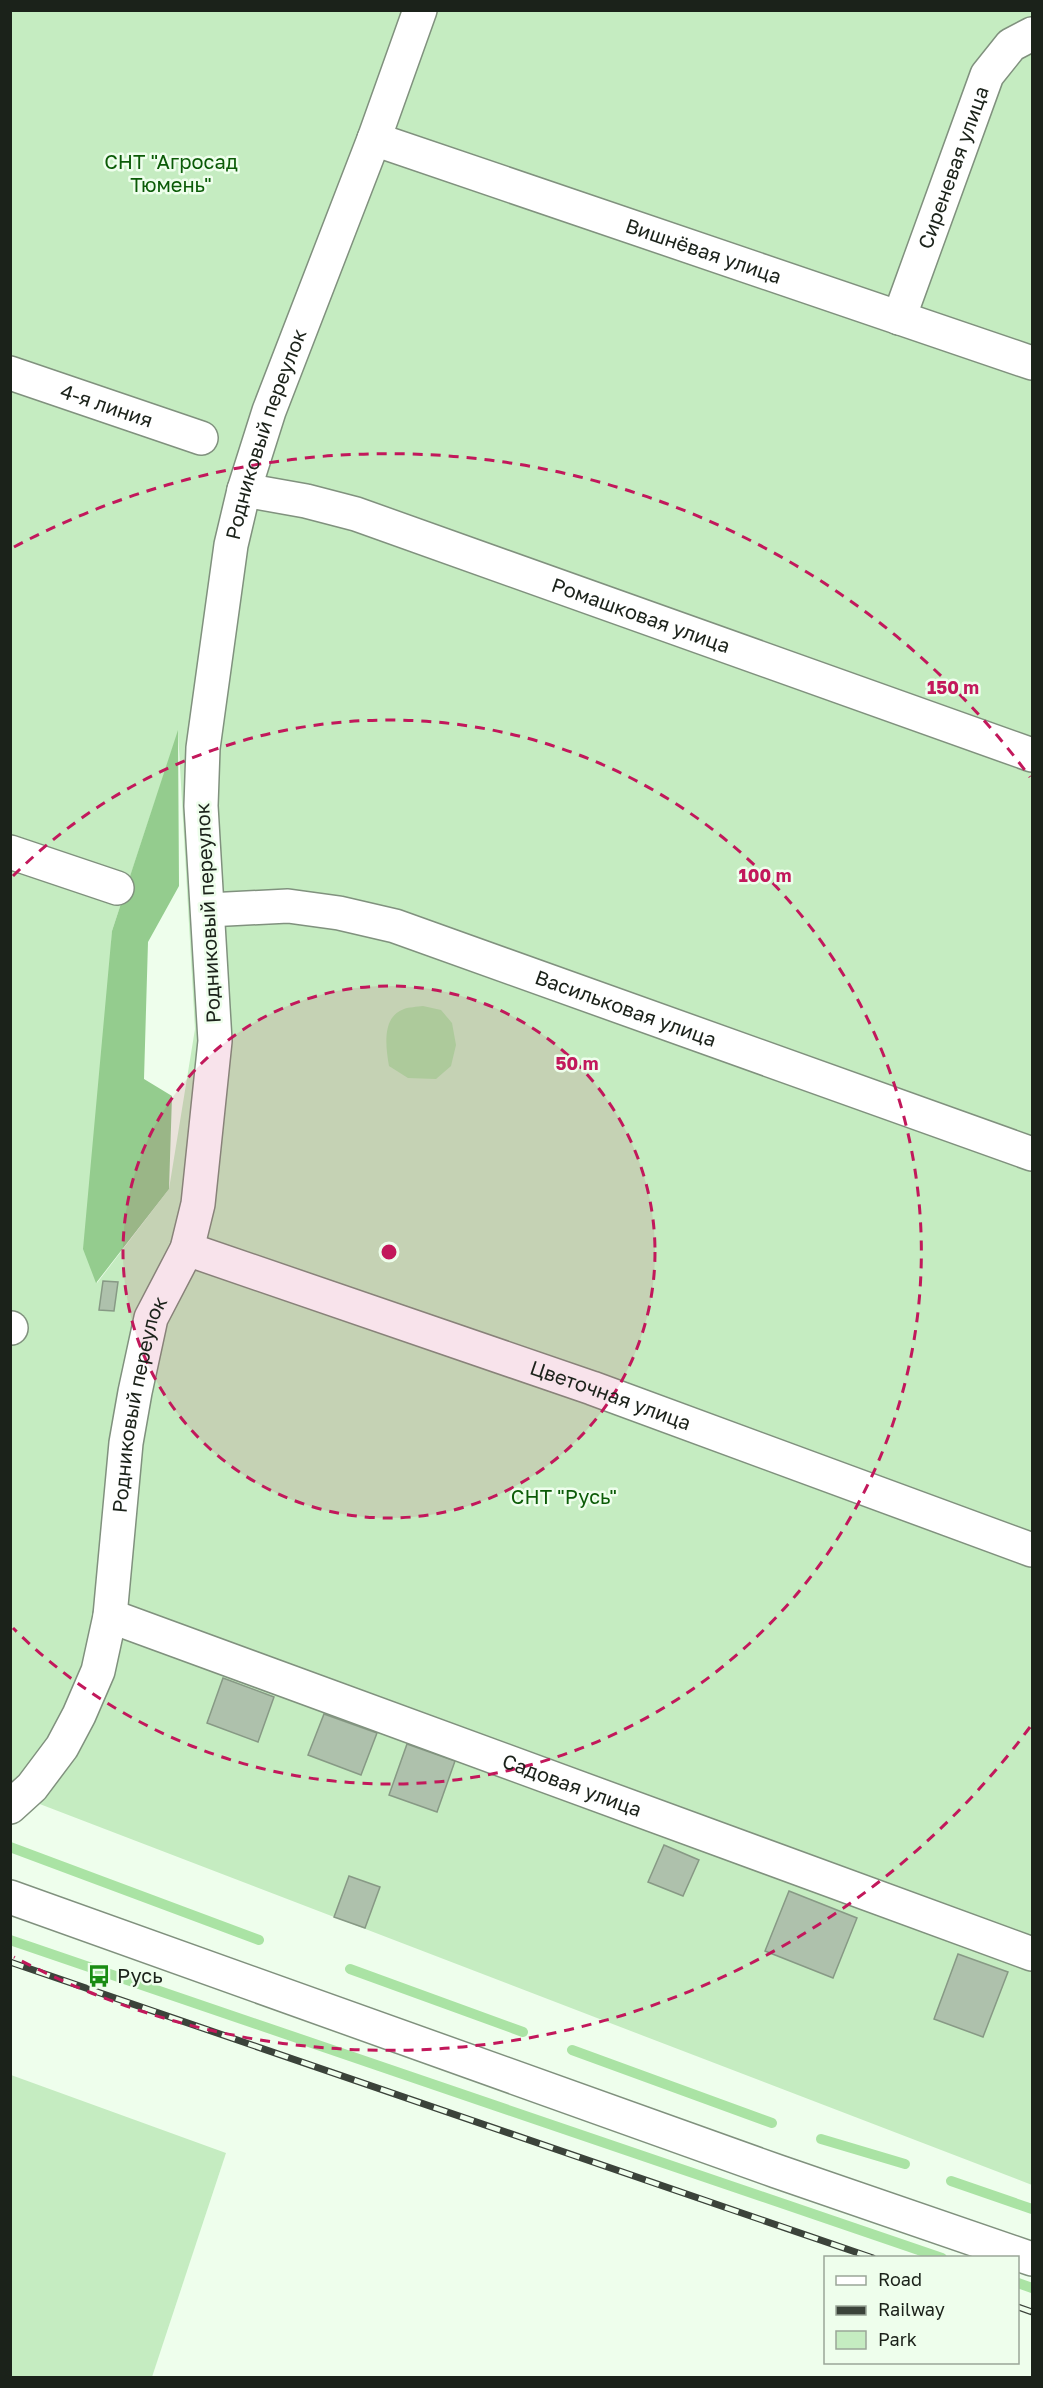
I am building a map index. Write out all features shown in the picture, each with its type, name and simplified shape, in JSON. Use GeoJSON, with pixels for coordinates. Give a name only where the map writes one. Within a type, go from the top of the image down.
{"type":"FeatureCollection","features":[{"type":"Feature","properties":{"kind":"street","name":"Родниковый переулок"},"geometry":{"type":"LineString","coordinates":[[10,1807],[32,1787],[62,1747],[98,1671],[110,1616],[126,1443],[135,1392],[151,1318],[187,1249],[200,1193],[215,1041],[201,806],[203,748],[231,545],[244,490],[269,411],[374,139],[420,10]]}},
{"type":"Feature","properties":{"kind":"street","name":"Сиреневая улица"},"geometry":{"type":"LineString","coordinates":[[899,318],[987,75],[1011,45],[1032,34]]}},
{"type":"Feature","properties":{"kind":"street","name":"Вишнёвая улица"},"geometry":{"type":"LineString","coordinates":[[374,139],[1032,363]]}},
{"type":"Feature","properties":{"kind":"street","name":"4-я линия"},"geometry":{"type":"LineString","coordinates":[[10,373],[201,438]]}},
{"type":"Feature","properties":{"kind":"street","name":"Ромашковая улица"},"geometry":{"type":"LineString","coordinates":[[244,490],[306,501],[356,514],[1032,755]]}},
{"type":"Feature","properties":{"kind":"street"},"geometry":{"type":"LineString","coordinates":[[10,852],[117,888]]}},
{"type":"Feature","properties":{"kind":"street","name":"Васильковая улица"},"geometry":{"type":"LineString","coordinates":[[208,910],[288,906],[339,913],[395,926],[1032,1154]]}},
{"type":"Feature","properties":{"kind":"street","name":"Цветочная улица"},"geometry":{"type":"LineString","coordinates":[[187,1249],[592,1388],[1032,1550]]}},
{"type":"Feature","properties":{"kind":"street","name":"Садовая улица"},"geometry":{"type":"LineString","coordinates":[[110,1616],[1032,1954]]}},
{"type":"Feature","properties":{"kind":"street"},"geometry":{"type":"LineString","coordinates":[[10,1897],[776,2171],[1032,2259]]}},
{"type":"Feature","properties":{"kind":"green space","name":"СНТ \"Русь\""},"geometry":{"type":"Polygon","coordinates":[[[10,11],[1032,11],[1032,2185],[11,1793],[10,11]],[[178,732],[112,931],[97,1283],[169,1189],[195,1029],[178,732]]]}},
{"type":"Feature","properties":{"kind":"green space"},"geometry":{"type":"Polygon","coordinates":[[[11,2075],[226,2153],[152,2377],[11,2377],[11,2075]]]}},
{"type":"Feature","properties":{"kind":"shaded area"},"geometry":{"type":"Polygon","coordinates":[[[178,730],[179,886],[148,942],[144,1079],[172,1096],[169,1189],[96,1283],[83,1249],[112,931],[178,730]]]}},
{"type":"Feature","properties":{"kind":"shaded area"},"geometry":{"type":"Polygon","coordinates":[[[423,1006],[441,1010],[452,1023],[456,1045],[451,1066],[436,1079],[408,1078],[389,1066],[388,1026],[397,1013],[404,1009],[423,1006]]]}},
{"type":"Feature","properties":{"kind":"building"},"geometry":{"type":"Polygon","coordinates":[[[103,1281],[118,1282],[114,1311],[99,1310],[103,1281]]]}},
{"type":"Feature","properties":{"kind":"building"},"geometry":{"type":"Polygon","coordinates":[[[223,1678],[274,1697],[258,1742],[207,1723],[223,1678]]]}},
{"type":"Feature","properties":{"kind":"building"},"geometry":{"type":"Polygon","coordinates":[[[324,1714],[377,1733],[361,1775],[308,1755],[324,1714]]]}},
{"type":"Feature","properties":{"kind":"building"},"geometry":{"type":"Polygon","coordinates":[[[407,1744],[455,1761],[437,1812],[389,1795],[407,1744]]]}},
{"type":"Feature","properties":{"kind":"building"},"geometry":{"type":"Polygon","coordinates":[[[664,1845],[699,1860],[683,1896],[648,1882],[664,1845]]]}},
{"type":"Feature","properties":{"kind":"building"},"geometry":{"type":"Polygon","coordinates":[[[349,1876],[380,1887],[365,1928],[334,1917],[349,1876]]]}},
{"type":"Feature","properties":{"kind":"building"},"geometry":{"type":"Polygon","coordinates":[[[789,1891],[857,1918],[833,1978],[765,1951],[789,1891]]]}},
{"type":"Feature","properties":{"kind":"building"},"geometry":{"type":"Polygon","coordinates":[[[958,1954],[1008,1972],[983,2037],[934,2019],[958,1954]]]}},
{"type":"Feature","properties":{"kind":"waterway"},"geometry":{"type":"LineString","coordinates":[[10,1847],[259,1940]]}},
{"type":"Feature","properties":{"kind":"waterway"},"geometry":{"type":"LineString","coordinates":[[10,1940],[936,2256]]}},
{"type":"Feature","properties":{"kind":"waterway"},"geometry":{"type":"LineString","coordinates":[[350,1969],[523,2032]]}},
{"type":"Feature","properties":{"kind":"waterway"},"geometry":{"type":"LineString","coordinates":[[572,2050],[772,2123]]}},
{"type":"Feature","properties":{"kind":"waterway"},"geometry":{"type":"LineString","coordinates":[[821,2139],[905,2164]]}},
{"type":"Feature","properties":{"kind":"waterway"},"geometry":{"type":"LineString","coordinates":[[951,2181],[1032,2209]]}},
{"type":"Feature","properties":{"kind":"waterway"},"geometry":{"type":"LineString","coordinates":[[1019,2283],[1032,2288]]}},
{"type":"Feature","properties":{"kind":"railway"},"geometry":{"type":"LineString","coordinates":[[10,1962],[867,2256]]}},
{"type":"Feature","properties":{"kind":"railway"},"geometry":{"type":"LineString","coordinates":[[1019,2307],[1032,2312]]}},
{"type":"Feature","properties":{"kind":"place","name":"Русь"},"geometry":{"type":"Point","coordinates":[99,1976]}},
{"type":"Feature","properties":{"kind":"park label","name":"СНТ \"Агросад Тюмень\""},"geometry":{"type":"Point","coordinates":[171,174]}}]}
